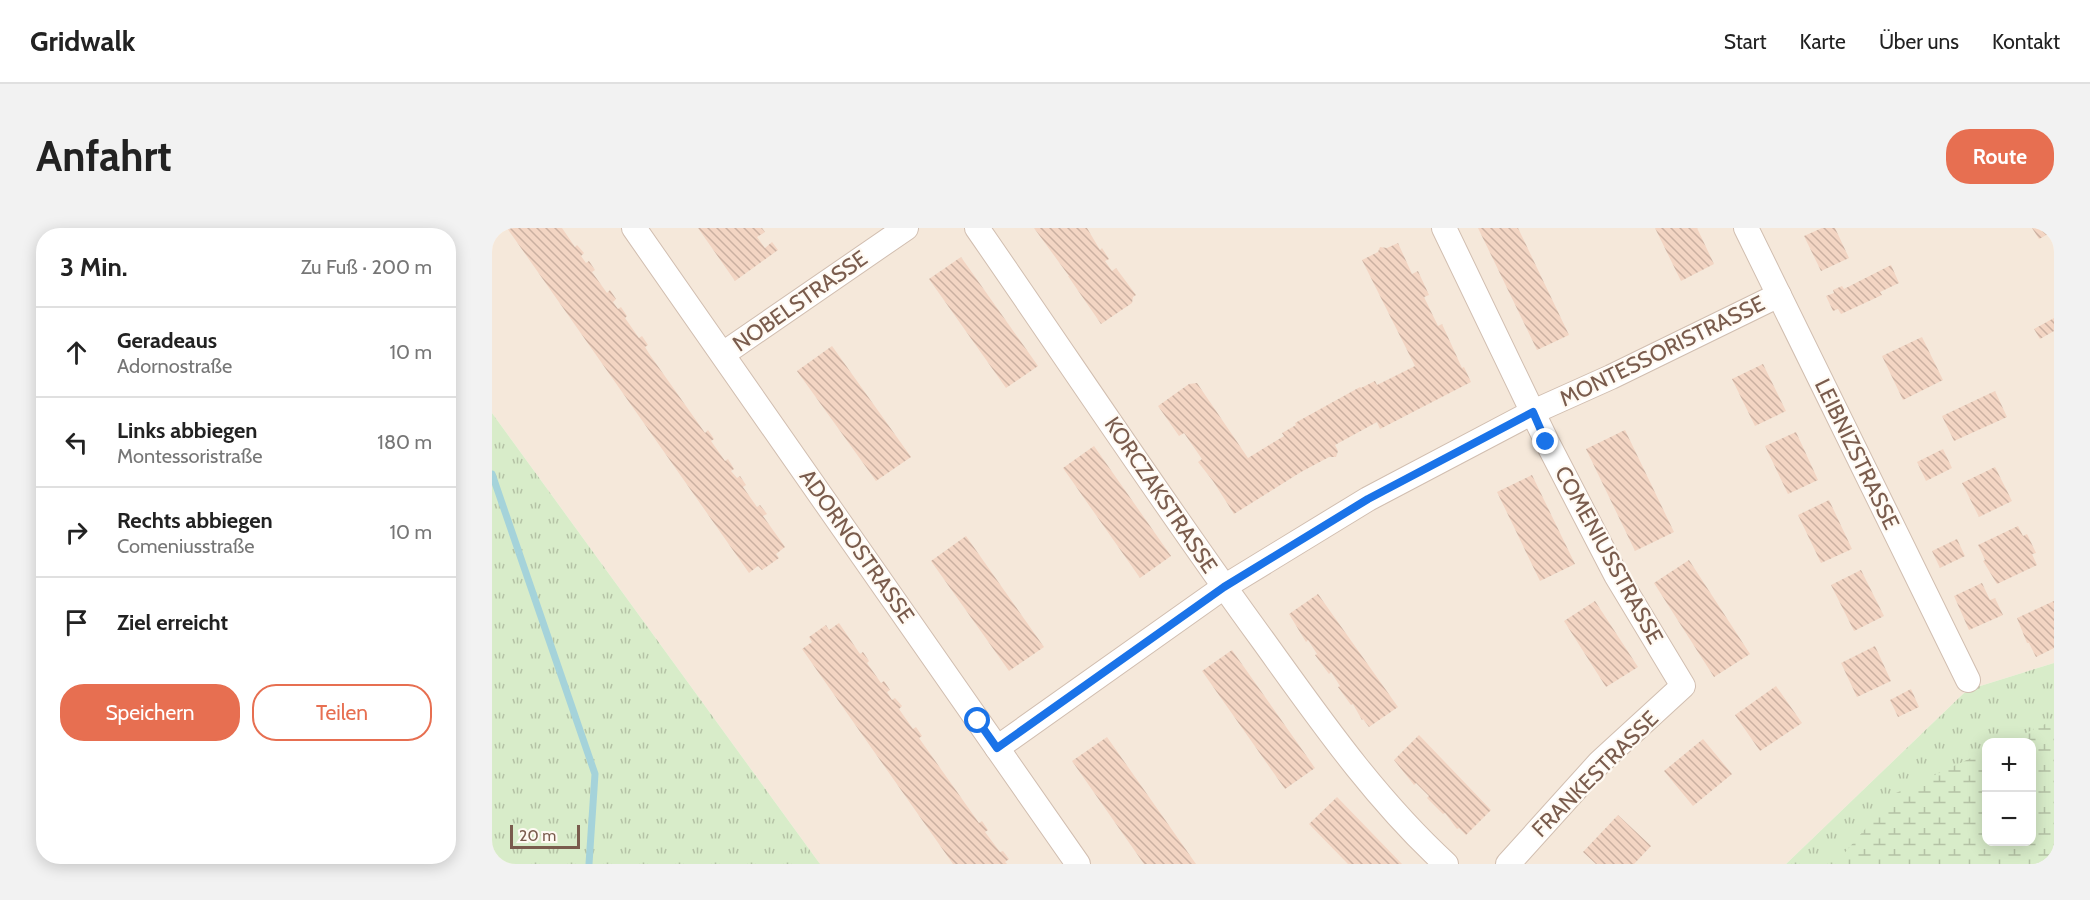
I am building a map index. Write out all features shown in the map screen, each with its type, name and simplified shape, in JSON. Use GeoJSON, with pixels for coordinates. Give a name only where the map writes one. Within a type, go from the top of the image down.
{"type":"FeatureCollection","features":[{"type":"Feature","properties":{"kind":"street","name":"ADORNOSTRASSE"},"geometry":{"type":"LineString","coordinates":[[634,228],[1078,864]]}},
{"type":"Feature","properties":{"kind":"street","name":"NOBELSTRASSE"},"geometry":{"type":"LineString","coordinates":[[723,354],[906,228]]}},
{"type":"Feature","properties":{"kind":"street","name":"KORCZAKSTRASSE"},"geometry":{"type":"LineString","coordinates":[[977,228],[1224,587],[1351,761],[1382,799],[1446,864]]}},
{"type":"Feature","properties":{"kind":"street","name":"COMENIUSSTRASSE"},"geometry":{"type":"LineString","coordinates":[[1444,228],[1546,442],[1616,575],[1683,686]]}},
{"type":"Feature","properties":{"kind":"street","name":"LEIBNIZSTRASSE"},"geometry":{"type":"LineString","coordinates":[[1746,228],[1968,680]]}},
{"type":"Feature","properties":{"kind":"street","name":"MONTESSORISTRASSE"},"geometry":{"type":"LineString","coordinates":[[997,748],[1224,587],[1368,499],[1533,412],[1779,295]]}},
{"type":"Feature","properties":{"kind":"street","name":"FRANKESTRASSE"},"geometry":{"type":"LineString","coordinates":[[1508,864],[1600,762],[1683,686]]}},
{"type":"Feature","properties":{"kind":"shaded area"},"geometry":{"type":"Polygon","coordinates":[[[492,228],[1742,228],[1964,693],[1786,864],[820,864],[492,413],[492,228]]]}},
{"type":"Feature","properties":{"kind":"shaded area"},"geometry":{"type":"Polygon","coordinates":[[[1753,228],[2054,228],[2054,663],[1977,687],[1753,228]]]}},
{"type":"Feature","properties":{"kind":"green space"},"geometry":{"type":"Polygon","coordinates":[[[492,413],[820,864],[492,864],[492,413]]]}},
{"type":"Feature","properties":{"kind":"green space"},"geometry":{"type":"Polygon","coordinates":[[[2054,663],[2054,864],[1786,864],[1964,693],[2054,663]]]}},
{"type":"Feature","properties":{"kind":"green space"},"geometry":{"type":"Polygon","coordinates":[[[2054,720],[2054,864],[1835,864],[1896,793],[1982,753],[1982,846],[2036,846],[2036,738],[2015,738],[2054,720]]]}},
{"type":"Feature","properties":{"kind":"building"},"geometry":{"type":"Polygon","coordinates":[[[507,228],[562,228],[575,247],[577,245],[584,253],[581,256],[586,263],[589,261],[595,270],[592,272],[607,293],[610,290],[616,299],[613,302],[618,309],[621,307],[627,316],[625,318],[639,338],[642,336],[648,345],[645,347],[650,355],[705,433],[708,430],[714,439],[711,441],[725,461],[728,459],[734,469],[731,471],[737,478],[740,476],[746,485],[743,487],[757,507],[760,505],[767,514],[763,516],[785,547],[776,554],[779,558],[762,570],[758,566],[749,573],[507,228]]]}},
{"type":"Feature","properties":{"kind":"building"},"geometry":{"type":"Polygon","coordinates":[[[698,228],[762,228],[765,232],[757,237],[765,248],[772,242],[778,250],[735,281],[698,228]]]}},
{"type":"Feature","properties":{"kind":"building"},"geometry":{"type":"Polygon","coordinates":[[[1034,228],[1087,228],[1100,250],[1102,248],[1109,259],[1105,261],[1112,271],[1116,268],[1136,295],[1132,303],[1101,324],[1034,228]]]}},
{"type":"Feature","properties":{"kind":"building"},"geometry":{"type":"Polygon","coordinates":[[[1478,228],[1518,228],[1569,335],[1537,350],[1478,228]]]}},
{"type":"Feature","properties":{"kind":"building"},"geometry":{"type":"Polygon","coordinates":[[[1655,228],[1697,228],[1714,264],[1681,281],[1655,228]]]}},
{"type":"Feature","properties":{"kind":"building"},"geometry":{"type":"Polygon","coordinates":[[[1822,228],[1835,228],[1849,258],[1821,271],[1804,236],[1822,228]]]}},
{"type":"Feature","properties":{"kind":"building"},"geometry":{"type":"Polygon","coordinates":[[[2032,228],[2054,228],[2054,231],[2039,239],[2032,228]]]}},
{"type":"Feature","properties":{"kind":"building"},"geometry":{"type":"Polygon","coordinates":[[[1398,243],[1412,274],[1418,271],[1429,295],[1424,297],[1438,326],[1442,324],[1471,382],[1380,429],[1377,422],[1335,445],[1338,451],[1336,457],[1329,457],[1301,472],[1234,514],[1198,462],[1202,459],[1184,433],[1179,436],[1158,406],[1189,384],[1197,383],[1248,458],[1284,436],[1282,433],[1296,425],[1295,423],[1360,387],[1375,381],[1377,385],[1415,366],[1362,260],[1378,252],[1380,247],[1387,248],[1398,243]]]}},
{"type":"Feature","properties":{"kind":"building"},"geometry":{"type":"Polygon","coordinates":[[[961,257],[1038,366],[1006,388],[929,279],[961,257]]]}},
{"type":"Feature","properties":{"kind":"building"},"geometry":{"type":"Polygon","coordinates":[[[1891,265],[1899,283],[1880,292],[1882,295],[1841,314],[1838,309],[1833,311],[1826,296],[1834,293],[1833,290],[1842,286],[1844,289],[1891,265]]]}},
{"type":"Feature","properties":{"kind":"building"},"geometry":{"type":"Polygon","coordinates":[[[2054,318],[2054,331],[2040,339],[2034,329],[2054,318]]]}},
{"type":"Feature","properties":{"kind":"building"},"geometry":{"type":"Polygon","coordinates":[[[1922,337],[1943,380],[1903,400],[1882,356],[1922,337]]]}},
{"type":"Feature","properties":{"kind":"building"},"geometry":{"type":"Polygon","coordinates":[[[832,346],[911,457],[876,481],[797,371],[832,346]]]}},
{"type":"Feature","properties":{"kind":"building"},"geometry":{"type":"Polygon","coordinates":[[[1763,364],[1786,411],[1755,426],[1732,379],[1763,364]]]}},
{"type":"Feature","properties":{"kind":"building"},"geometry":{"type":"Polygon","coordinates":[[[1995,391],[2007,417],[1954,441],[1942,416],[1995,391]]]}},
{"type":"Feature","properties":{"kind":"building"},"geometry":{"type":"Polygon","coordinates":[[[1625,430],[1674,532],[1635,551],[1586,449],[1625,430]]]}},
{"type":"Feature","properties":{"kind":"building"},"geometry":{"type":"Polygon","coordinates":[[[1796,432],[1818,480],[1788,494],[1765,446],[1796,432]]]}},
{"type":"Feature","properties":{"kind":"building"},"geometry":{"type":"Polygon","coordinates":[[[1094,446],[1171,556],[1140,578],[1063,468],[1094,446]]]}},
{"type":"Feature","properties":{"kind":"building"},"geometry":{"type":"Polygon","coordinates":[[[1943,449],[1952,468],[1926,481],[1917,462],[1943,449]]]}},
{"type":"Feature","properties":{"kind":"building"},"geometry":{"type":"Polygon","coordinates":[[[1995,467],[2012,501],[1979,517],[1962,483],[1995,467]]]}},
{"type":"Feature","properties":{"kind":"building"},"geometry":{"type":"Polygon","coordinates":[[[1532,475],[1575,564],[1540,581],[1497,492],[1532,475]]]}},
{"type":"Feature","properties":{"kind":"building"},"geometry":{"type":"Polygon","coordinates":[[[1829,500],[1852,549],[1821,563],[1798,515],[1829,500]]]}},
{"type":"Feature","properties":{"kind":"building"},"geometry":{"type":"Polygon","coordinates":[[[2018,526],[2023,536],[2027,534],[2036,553],[2032,554],[2037,565],[1997,584],[1983,561],[1985,560],[1978,545],[2018,526]]]}},
{"type":"Feature","properties":{"kind":"building"},"geometry":{"type":"Polygon","coordinates":[[[966,536],[1044,647],[1009,671],[931,561],[966,536]]]}},
{"type":"Feature","properties":{"kind":"building"},"geometry":{"type":"Polygon","coordinates":[[[1957,539],[1965,556],[1940,568],[1932,551],[1957,539]]]}},
{"type":"Feature","properties":{"kind":"building"},"geometry":{"type":"Polygon","coordinates":[[[1689,560],[1750,654],[1714,677],[1654,583],[1689,560]]]}},
{"type":"Feature","properties":{"kind":"building"},"geometry":{"type":"Polygon","coordinates":[[[1861,570],[1884,616],[1854,631],[1831,585],[1861,570]]]}},
{"type":"Feature","properties":{"kind":"building"},"geometry":{"type":"Polygon","coordinates":[[[1982,583],[1990,600],[1995,598],[2003,615],[1969,630],[1954,596],[1982,583]]]}},
{"type":"Feature","properties":{"kind":"building"},"geometry":{"type":"Polygon","coordinates":[[[1318,594],[1398,707],[1369,727],[1338,687],[1340,686],[1331,672],[1329,674],[1315,655],[1317,654],[1308,640],[1306,642],[1289,614],[1318,594]]]}},
{"type":"Feature","properties":{"kind":"building"},"geometry":{"type":"Polygon","coordinates":[[[1595,601],[1638,667],[1606,687],[1564,621],[1595,601]]]}},
{"type":"Feature","properties":{"kind":"building"},"geometry":{"type":"Polygon","coordinates":[[[2054,601],[2054,648],[2036,657],[2027,643],[2017,618],[2054,601]]]}},
{"type":"Feature","properties":{"kind":"building"},"geometry":{"type":"Polygon","coordinates":[[[839,623],[860,654],[863,652],[869,661],[867,663],[881,683],[884,681],[890,690],[887,692],[892,700],[895,698],[902,706],[899,709],[913,729],[916,727],[922,736],[919,738],[979,823],[982,821],[988,830],[985,832],[1000,852],[1003,851],[1009,859],[1005,862],[1007,864],[953,864],[802,649],[812,642],[809,637],[826,625],[829,630],[839,623]]]}},
{"type":"Feature","properties":{"kind":"building"},"geometry":{"type":"Polygon","coordinates":[[[1875,646],[1891,681],[1857,697],[1841,663],[1875,646]]]}},
{"type":"Feature","properties":{"kind":"building"},"geometry":{"type":"Polygon","coordinates":[[[1232,650],[1315,768],[1285,789],[1202,671],[1232,650]]]}},
{"type":"Feature","properties":{"kind":"building"},"geometry":{"type":"Polygon","coordinates":[[[1776,686],[1802,723],[1760,751],[1735,715],[1776,686]]]}},
{"type":"Feature","properties":{"kind":"building"},"geometry":{"type":"Polygon","coordinates":[[[1911,689],[1919,707],[1898,717],[1890,700],[1911,689]]]}},
{"type":"Feature","properties":{"kind":"building"},"geometry":{"type":"Polygon","coordinates":[[[1419,735],[1491,810],[1466,835],[1459,828],[1457,829],[1445,813],[1443,814],[1427,798],[1429,796],[1416,783],[1414,785],[1394,760],[1419,735]]]}},
{"type":"Feature","properties":{"kind":"building"},"geometry":{"type":"Polygon","coordinates":[[[1107,737],[1196,864],[1144,864],[1072,761],[1107,737]]]}},
{"type":"Feature","properties":{"kind":"building"},"geometry":{"type":"Polygon","coordinates":[[[1703,739],[1732,774],[1693,806],[1664,771],[1703,739]]]}},
{"type":"Feature","properties":{"kind":"building"},"geometry":{"type":"Polygon","coordinates":[[[1337,797],[1402,864],[1348,864],[1309,824],[1337,797]]]}},
{"type":"Feature","properties":{"kind":"building"},"geometry":{"type":"Polygon","coordinates":[[[1618,815],[1651,846],[1634,864],[1596,864],[1583,852],[1618,815]]]}},
{"type":"Feature","properties":{"kind":"waterway"},"geometry":{"type":"LineString","coordinates":[[492,474],[595,774],[589,864]]}},
{"type":"Feature","properties":{"kind":"route"},"geometry":{"type":"LineString","coordinates":[[978,721],[997,748],[1224,587],[1368,499],[1533,412],[1546,442]]}}]}
